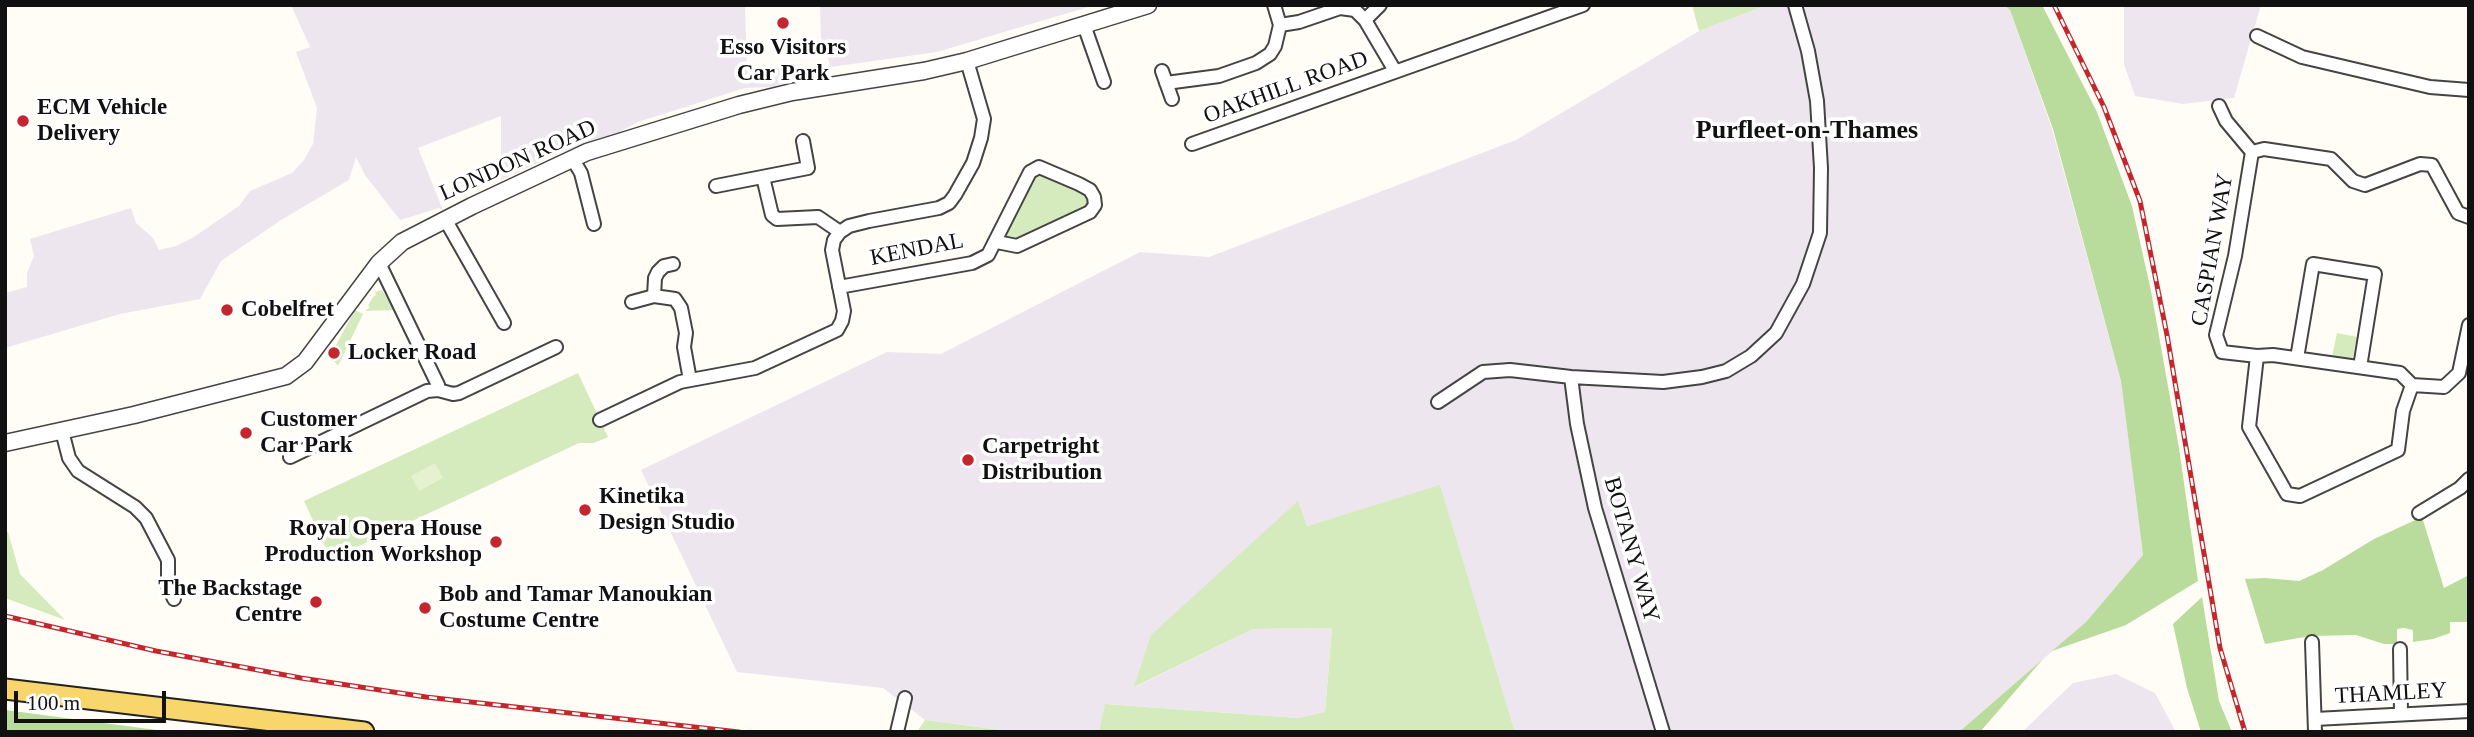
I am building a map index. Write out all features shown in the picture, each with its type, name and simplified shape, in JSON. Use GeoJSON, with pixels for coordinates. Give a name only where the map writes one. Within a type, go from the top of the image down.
{"type":"FeatureCollection","features":[{"type":"Feature","properties":{"kind":"main road"},"geometry":{"type":"LineString","coordinates":[[5,690],[364,732]]}},
{"type":"Feature","properties":{"kind":"street","name":"LONDON ROAD"},"geometry":{"type":"LineString","coordinates":[[5,443],[286,376],[305,362],[379,263],[402,242],[572,158],[661,128],[779,95],[924,71],[967,61],[1148,5]]}},
{"type":"Feature","properties":{"kind":"street"},"geometry":{"type":"LineString","coordinates":[[1172,99],[1164,77],[1219,76],[1255,63],[1270,54],[1275,46],[1280,25],[1273,5]]}},
{"type":"Feature","properties":{"kind":"street"},"geometry":{"type":"LineString","coordinates":[[1365,20],[1380,5]]}},
{"type":"Feature","properties":{"kind":"street","name":"OAKHILL ROAD"},"geometry":{"type":"LineString","coordinates":[[1192,144],[1583,5]]}},
{"type":"Feature","properties":{"kind":"street"},"geometry":{"type":"LineString","coordinates":[[1438,402],[1483,372],[1510,370],[1571,377],[1664,382],[1702,377],[1726,371],[1751,356],[1776,333],[1803,284],[1820,233],[1821,168],[1817,102],[1808,51],[1795,5]]}},
{"type":"Feature","properties":{"kind":"street"},"geometry":{"type":"LineString","coordinates":[[1280,25],[1299,22],[1340,8],[1355,10],[1365,20],[1395,71]]}},
{"type":"Feature","properties":{"kind":"street"},"geometry":{"type":"LineString","coordinates":[[1084,25],[1104,82]]}},
{"type":"Feature","properties":{"kind":"street"},"geometry":{"type":"LineString","coordinates":[[2258,36],[2302,57],[2430,87],[2469,90]]}},
{"type":"Feature","properties":{"kind":"street"},"geometry":{"type":"LineString","coordinates":[[600,420],[680,382],[755,368],[837,330],[844,311],[832,250],[834,240],[840,232],[849,226],[939,208],[949,202],[979,148],[984,119],[967,61]]}},
{"type":"Feature","properties":{"kind":"street"},"geometry":{"type":"LineString","coordinates":[[2219,106],[2226,121],[2252,152]]}},
{"type":"Feature","properties":{"kind":"street"},"geometry":{"type":"LineString","coordinates":[[716,186],[808,168],[803,141]]}},
{"type":"Feature","properties":{"kind":"street","name":"CASPIAN WAY"},"geometry":{"type":"LineString","coordinates":[[2257,356],[2222,352],[2216,335],[2235,256],[2252,152],[2264,149],[2330,159],[2353,181],[2365,185],[2420,164],[2432,164],[2458,213],[2469,217]]}},
{"type":"Feature","properties":{"kind":"street"},"geometry":{"type":"LineString","coordinates":[[572,158],[581,173],[594,225]]}},
{"type":"Feature","properties":{"kind":"street","name":"KENDAL"},"geometry":{"type":"LineString","coordinates":[[839,287],[972,263],[988,255],[997,242],[1030,172],[1039,167],[1079,184],[1090,190],[1094,197],[1095,205],[1090,212],[1017,246],[997,242]]}},
{"type":"Feature","properties":{"kind":"street"},"geometry":{"type":"LineString","coordinates":[[763,177],[772,215],[777,219],[818,217],[840,232]]}},
{"type":"Feature","properties":{"kind":"street"},"geometry":{"type":"LineString","coordinates":[[444,219],[504,323]]}},
{"type":"Feature","properties":{"kind":"street"},"geometry":{"type":"LineString","coordinates":[[379,263],[438,385],[438,390]]}},
{"type":"Feature","properties":{"kind":"street"},"geometry":{"type":"LineString","coordinates":[[654,296],[654,278],[664,266],[673,264]]}},
{"type":"Feature","properties":{"kind":"street"},"geometry":{"type":"LineString","coordinates":[[2297,358],[2313,264],[2375,274],[2360,367]]}},
{"type":"Feature","properties":{"kind":"street"},"geometry":{"type":"LineString","coordinates":[[632,302],[654,296],[675,299],[681,308],[686,333],[684,347],[690,380]]}},
{"type":"Feature","properties":{"kind":"street"},"geometry":{"type":"LineString","coordinates":[[2412,385],[2403,411],[2398,450],[2300,496],[2287,494],[2249,427],[2257,356],[2273,355],[2400,373],[2412,385],[2444,387],[2459,373],[2469,325]]}},
{"type":"Feature","properties":{"kind":"street"},"geometry":{"type":"LineString","coordinates":[[290,457],[427,391],[459,393],[556,347]]}},
{"type":"Feature","properties":{"kind":"street","name":"BOTANY WAY"},"geometry":{"type":"LineString","coordinates":[[1571,377],[1577,424],[1595,508],[1664,732]]}},
{"type":"Feature","properties":{"kind":"street"},"geometry":{"type":"LineString","coordinates":[[62,431],[69,458],[78,471],[137,508],[146,518],[168,560],[167,583],[174,599]]}},
{"type":"Feature","properties":{"kind":"street"},"geometry":{"type":"LineString","coordinates":[[2419,513],[2469,480]]}},
{"type":"Feature","properties":{"kind":"street"},"geometry":{"type":"LineString","coordinates":[[2312,642],[2315,725]]}},
{"type":"Feature","properties":{"kind":"street"},"geometry":{"type":"LineString","coordinates":[[2400,649],[2401,715]]}},
{"type":"Feature","properties":{"kind":"street"},"geometry":{"type":"LineString","coordinates":[[897,728],[905,698]]}},
{"type":"Feature","properties":{"kind":"street","name":"THAMLEY"},"geometry":{"type":"LineString","coordinates":[[2315,725],[2401,715],[2469,711]]}},
{"type":"Feature","properties":{"kind":"shaded area"},"geometry":{"type":"Polygon","coordinates":[[[291,5],[745,5],[747,71],[754,69],[753,67],[802,67],[797,79],[771,87],[745,88],[638,122],[619,132],[559,153],[501,180],[501,116],[418,148],[443,210],[439,208],[400,220],[365,175],[356,157],[349,180],[281,220],[221,261],[200,299],[120,314],[5,348],[5,293],[27,287],[27,273],[34,256],[30,239],[131,208],[136,223],[153,238],[159,250],[176,246],[239,206],[250,191],[292,173],[304,160],[313,144],[317,108],[296,52],[310,47],[291,5]]]}},
{"type":"Feature","properties":{"kind":"shaded area"},"geometry":{"type":"Polygon","coordinates":[[[820,5],[1095,5],[937,52],[831,67],[821,41],[820,5]]]}},
{"type":"Feature","properties":{"kind":"shaded area"},"geometry":{"type":"Polygon","coordinates":[[[1767,5],[2004,5],[2010,10],[2052,129],[2121,381],[2143,556],[2086,622],[1959,732],[1515,732],[1440,486],[1307,526],[1297,502],[1135,687],[1253,629],[1332,628],[1325,712],[1298,718],[1106,704],[1099,732],[1017,732],[925,720],[883,688],[737,672],[641,470],[887,352],[941,354],[1140,252],[1209,257],[1516,140],[1699,31],[1767,5]]]}},
{"type":"Feature","properties":{"kind":"shaded area"},"geometry":{"type":"Polygon","coordinates":[[[2124,5],[2261,5],[2234,98],[2183,104],[2135,96],[2124,64],[2124,5]]]}},
{"type":"Feature","properties":{"kind":"shaded area"},"geometry":{"type":"Polygon","coordinates":[[[2116,674],[2155,693],[2176,732],[2022,732],[2073,683],[2116,674]]]}},
{"type":"Feature","properties":{"kind":"green space"},"geometry":{"type":"Polygon","coordinates":[[[1692,5],[1767,5],[1699,31],[1692,5]]]}},
{"type":"Feature","properties":{"kind":"green space"},"geometry":{"type":"Polygon","coordinates":[[[2004,5],[2042,5],[2097,112],[2132,206],[2151,291],[2179,448],[2198,581],[2126,625],[2052,651],[2086,622],[2143,555],[2121,381],[2053,129],[2010,10],[2004,5]]]}},
{"type":"Feature","properties":{"kind":"green space"},"geometry":{"type":"Polygon","coordinates":[[[1040,172],[1085,193],[1090,198],[1089,206],[1011,242],[1007,241],[1006,232],[1034,176],[1040,172]]]}},
{"type":"Feature","properties":{"kind":"green space"},"geometry":{"type":"Polygon","coordinates":[[[382,290],[394,310],[365,311],[370,307],[368,306],[376,295],[375,292],[382,290]]]}},
{"type":"Feature","properties":{"kind":"green space"},"geometry":{"type":"Polygon","coordinates":[[[355,310],[363,314],[338,366],[332,358],[355,310]]]}},
{"type":"Feature","properties":{"kind":"green space"},"geometry":{"type":"Polygon","coordinates":[[[2337,333],[2357,337],[2352,361],[2332,357],[2337,333]]]}},
{"type":"Feature","properties":{"kind":"green space"},"geometry":{"type":"Polygon","coordinates":[[[578,373],[608,437],[594,443],[579,443],[331,559],[304,501],[578,373]]]}},
{"type":"Feature","properties":{"kind":"green space"},"geometry":{"type":"Polygon","coordinates":[[[435,463],[443,478],[419,491],[411,476],[435,463]]]}},
{"type":"Feature","properties":{"kind":"green space"},"geometry":{"type":"Polygon","coordinates":[[[1440,485],[1515,732],[1099,732],[1105,704],[1298,718],[1325,712],[1332,628],[1253,629],[1134,687],[1151,635],[1298,501],[1307,526],[1440,485]]]}},
{"type":"Feature","properties":{"kind":"green space"},"geometry":{"type":"Polygon","coordinates":[[[2422,517],[2444,588],[2469,575],[2469,622],[2450,622],[2450,633],[2413,642],[2413,630],[2397,629],[2397,644],[2384,644],[2356,635],[2310,636],[2265,644],[2245,579],[2299,581],[2323,570],[2374,539],[2422,517]]]}},
{"type":"Feature","properties":{"kind":"green space"},"geometry":{"type":"Polygon","coordinates":[[[8,532],[20,574],[65,620],[5,598],[5,533],[8,532]]]}},
{"type":"Feature","properties":{"kind":"green space"},"geometry":{"type":"Polygon","coordinates":[[[2202,597],[2219,701],[2232,732],[2201,732],[2187,688],[2173,624],[2202,597]]]}},
{"type":"Feature","properties":{"kind":"green space"},"geometry":{"type":"Polygon","coordinates":[[[2043,659],[1980,732],[1959,732],[2043,659]]]}},
{"type":"Feature","properties":{"kind":"green space"},"geometry":{"type":"Polygon","coordinates":[[[5,710],[172,732],[5,732],[5,710]]]}},
{"type":"Feature","properties":{"kind":"green space"},"geometry":{"type":"Polygon","coordinates":[[[925,720],[1017,732],[917,732],[925,720]]]}},
{"type":"Feature","properties":{"kind":"railway"},"geometry":{"type":"LineString","coordinates":[[2054,5],[2104,107],[2140,201],[2167,335],[2220,648],[2245,732]]}},
{"type":"Feature","properties":{"kind":"railway"},"geometry":{"type":"LineString","coordinates":[[5,616],[156,651],[301,678],[426,697],[739,732]]}},
{"type":"Feature","properties":{"kind":"place","name":"Esso Visitors Car Park"},"geometry":{"type":"Point","coordinates":[783,23]}},
{"type":"Feature","properties":{"kind":"place","name":"ECM Vehicle Delivery"},"geometry":{"type":"Point","coordinates":[23,121]}},
{"type":"Feature","properties":{"kind":"place","name":"Cobelfret"},"geometry":{"type":"Point","coordinates":[227,310]}},
{"type":"Feature","properties":{"kind":"place","name":"Locker Road"},"geometry":{"type":"Point","coordinates":[334,353]}},
{"type":"Feature","properties":{"kind":"place","name":"Customer Car Park"},"geometry":{"type":"Point","coordinates":[246,433]}},
{"type":"Feature","properties":{"kind":"place","name":"Carpetright Distribution"},"geometry":{"type":"Point","coordinates":[968,460]}},
{"type":"Feature","properties":{"kind":"place","name":"Kinetika Design Studio"},"geometry":{"type":"Point","coordinates":[585,510]}},
{"type":"Feature","properties":{"kind":"place","name":"Royal Opera House Production Workshop"},"geometry":{"type":"Point","coordinates":[496,542]}},
{"type":"Feature","properties":{"kind":"place","name":"The Backstage Centre"},"geometry":{"type":"Point","coordinates":[316,602]}},
{"type":"Feature","properties":{"kind":"place","name":"Bob and Tamar Manoukian Costume Centre"},"geometry":{"type":"Point","coordinates":[425,608]}},
{"type":"Feature","properties":{"kind":"district","name":"Purfleet-on-Thames"},"geometry":{"type":"Point","coordinates":[1807,131]}}]}
